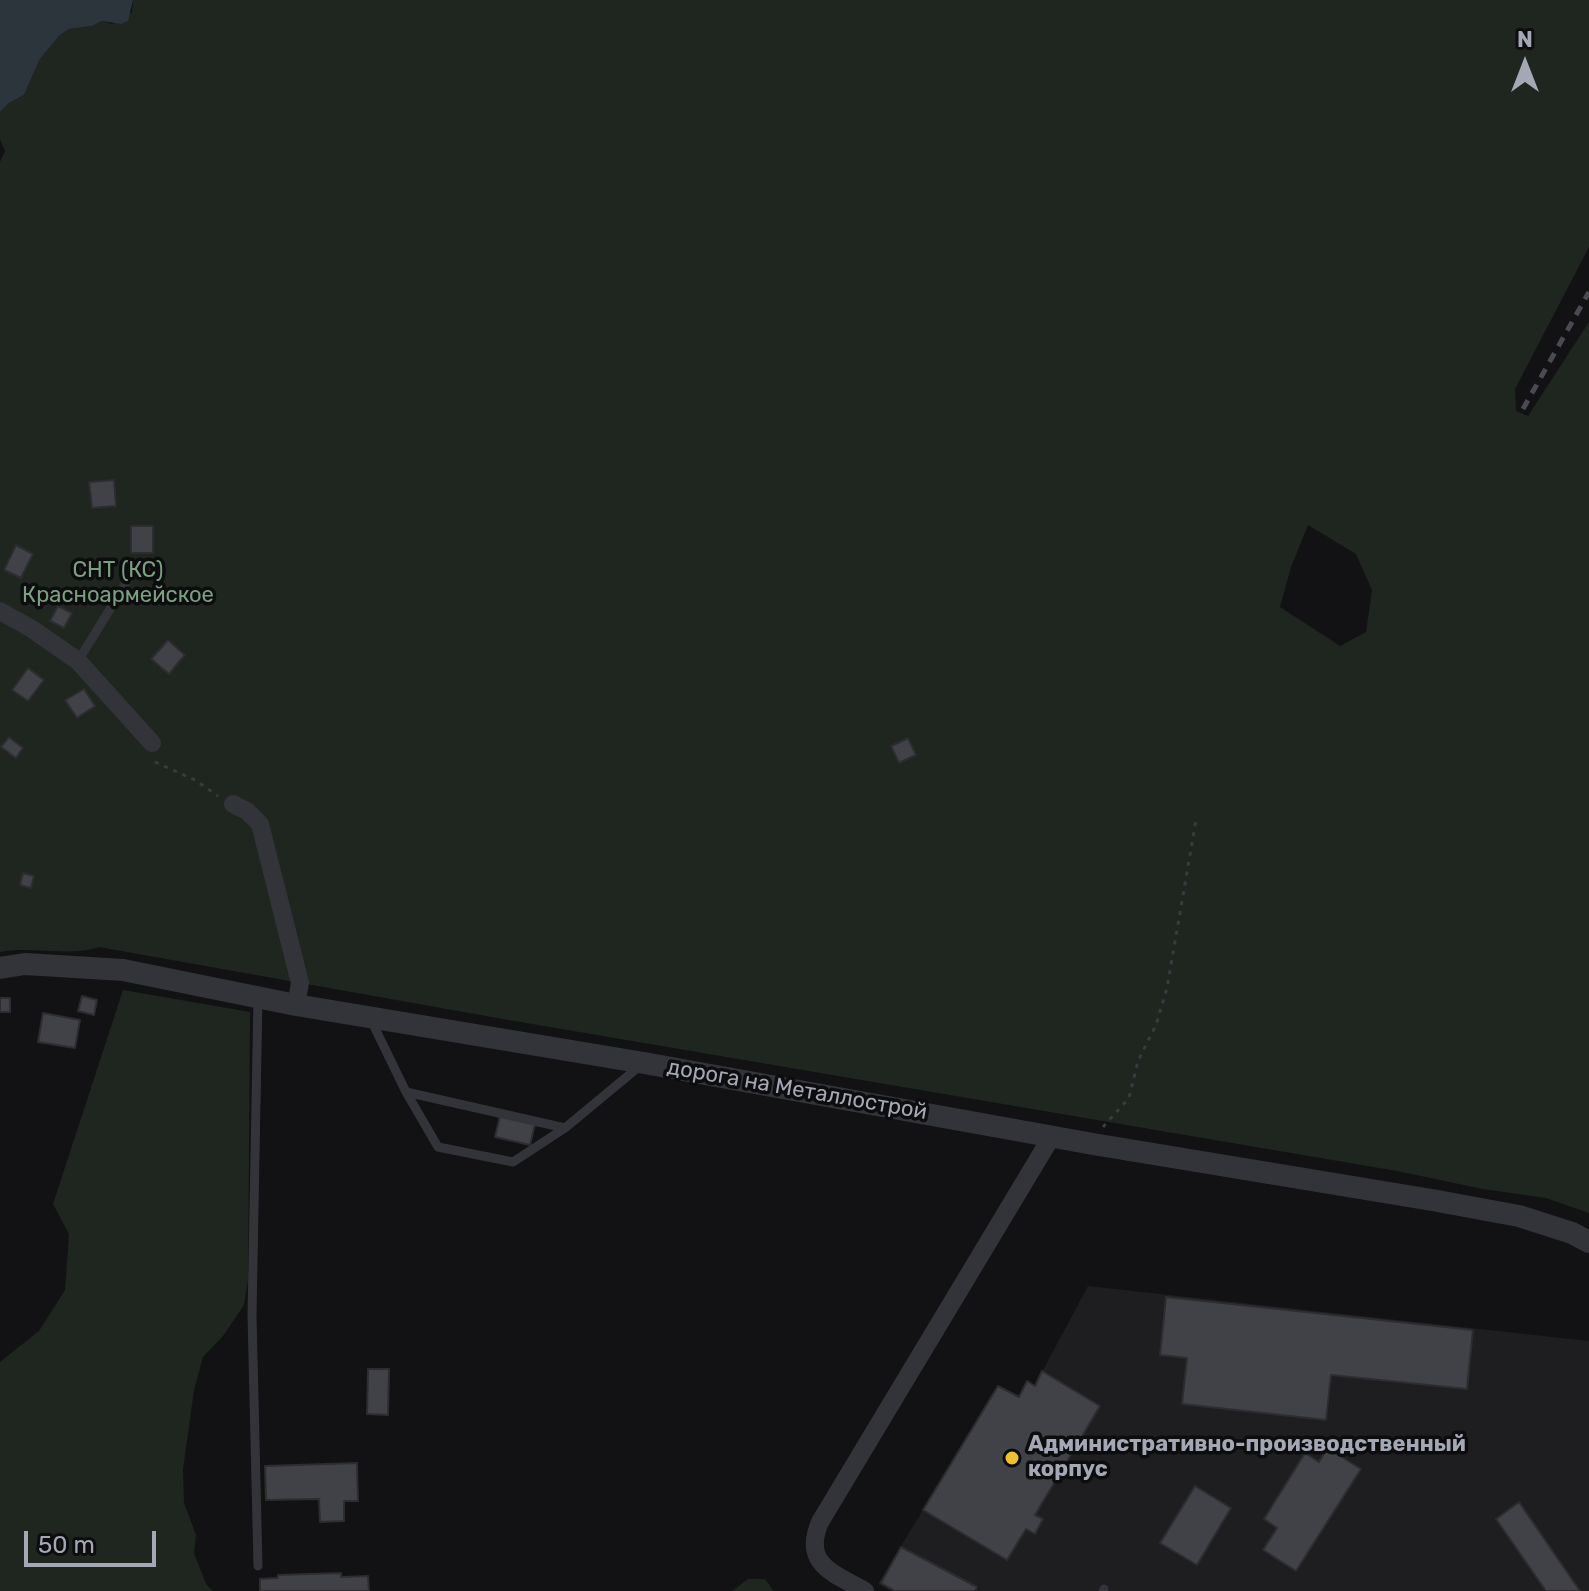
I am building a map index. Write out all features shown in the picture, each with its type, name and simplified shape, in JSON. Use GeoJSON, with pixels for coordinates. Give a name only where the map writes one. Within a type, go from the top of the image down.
{"type":"FeatureCollection","features":[{"type":"Feature","properties":{"kind":"street"},"geometry":{"type":"LineString","coordinates":[[0,611],[78,661],[152,743]]}},
{"type":"Feature","properties":{"kind":"street"},"geometry":{"type":"LineString","coordinates":[[233,804],[247,811],[260,824],[300,983],[296,1005]]}},
{"type":"Feature","properties":{"kind":"street","name":"дорога на Металлострой"},"geometry":{"type":"LineString","coordinates":[[0,968],[39,964],[123,970],[296,1005],[1519,1216],[1572,1233],[1589,1242]]}},
{"type":"Feature","properties":{"kind":"street"},"geometry":{"type":"LineString","coordinates":[[865,1591],[830,1571],[816,1555],[813,1539],[820,1522],[1052,1136]]}},
{"type":"Feature","properties":{"kind":"lane"},"geometry":{"type":"LineString","coordinates":[[78,661],[131,575]]}},
{"type":"Feature","properties":{"kind":"lane"},"geometry":{"type":"LineString","coordinates":[[258,997],[252,1315],[258,1566]]}},
{"type":"Feature","properties":{"kind":"lane"},"geometry":{"type":"LineString","coordinates":[[369,1017],[406,1092],[438,1147],[513,1162],[565,1128],[644,1063]]}},
{"type":"Feature","properties":{"kind":"lane"},"geometry":{"type":"LineString","coordinates":[[406,1092],[565,1128]]}},
{"type":"Feature","properties":{"kind":"path"},"geometry":{"type":"LineString","coordinates":[[152,743],[153,760],[166,769],[195,780],[233,804]]}},
{"type":"Feature","properties":{"kind":"path"},"geometry":{"type":"LineString","coordinates":[[1107,1121],[1129,1098],[1138,1061],[1156,1025],[1196,820]]}},
{"type":"Feature","properties":{"kind":"shaded area"},"geometry":{"type":"Polygon","coordinates":[[[0,0],[133,0],[128,21],[121,24],[102,21],[92,26],[69,29],[60,35],[40,59],[24,95],[0,112],[0,0]]]}},
{"type":"Feature","properties":{"kind":"shaded area"},"geometry":{"type":"Polygon","coordinates":[[[1088,1286],[1589,1341],[1589,1591],[891,1591],[878,1584],[923,1510],[1018,1397],[1027,1381],[1035,1385],[1088,1286]]]}},
{"type":"Feature","properties":{"kind":"green space","name":"СНТ (КС) Красноармейское"},"geometry":{"type":"Polygon","coordinates":[[[133,0],[1589,0],[1589,247],[1515,389],[1516,411],[1528,416],[1589,322],[1589,1213],[1546,1198],[1397,1171],[99,947],[76,951],[0,952],[0,162],[5,151],[0,139],[0,112],[24,95],[40,59],[60,35],[69,29],[92,26],[102,21],[112,24],[132,12],[133,0]],[[1308,525],[1291,567],[1280,607],[1340,646],[1366,632],[1372,590],[1356,554],[1308,525]]]}},
{"type":"Feature","properties":{"kind":"green space"},"geometry":{"type":"Polygon","coordinates":[[[123,990],[250,1012],[248,1280],[244,1305],[223,1336],[203,1357],[194,1390],[183,1469],[184,1503],[196,1535],[194,1553],[206,1584],[213,1591],[0,1591],[0,1362],[39,1331],[65,1290],[69,1234],[53,1204],[123,990]]]}},
{"type":"Feature","properties":{"kind":"green space"},"geometry":{"type":"Polygon","coordinates":[[[748,1579],[765,1579],[774,1591],[732,1591],[748,1579]]]}},
{"type":"Feature","properties":{"kind":"building"},"geometry":{"type":"Polygon","coordinates":[[[114,480],[116,506],[92,508],[89,482],[114,480]]]}},
{"type":"Feature","properties":{"kind":"building"},"geometry":{"type":"Polygon","coordinates":[[[131,526],[153,526],[153,553],[131,553],[131,526]]]}},
{"type":"Feature","properties":{"kind":"building"},"geometry":{"type":"Polygon","coordinates":[[[16,545],[33,554],[21,578],[4,570],[16,545]]]}},
{"type":"Feature","properties":{"kind":"building"},"geometry":{"type":"Polygon","coordinates":[[[58,606],[72,613],[64,628],[50,621],[58,606]]]}},
{"type":"Feature","properties":{"kind":"building"},"geometry":{"type":"Polygon","coordinates":[[[168,640],[185,655],[169,674],[151,659],[168,640]]]}},
{"type":"Feature","properties":{"kind":"building"},"geometry":{"type":"Polygon","coordinates":[[[28,668],[44,680],[28,701],[12,690],[28,668]]]}},
{"type":"Feature","properties":{"kind":"building"},"geometry":{"type":"Polygon","coordinates":[[[84,689],[95,706],[77,718],[65,700],[84,689]]]}},
{"type":"Feature","properties":{"kind":"building"},"geometry":{"type":"Polygon","coordinates":[[[9,737],[23,748],[16,758],[1,747],[9,737]]]}},
{"type":"Feature","properties":{"kind":"building"},"geometry":{"type":"Polygon","coordinates":[[[908,738],[916,755],[899,763],[891,746],[908,738]]]}},
{"type":"Feature","properties":{"kind":"building"},"geometry":{"type":"Polygon","coordinates":[[[23,873],[34,876],[31,888],[20,885],[23,873]]]}},
{"type":"Feature","properties":{"kind":"building"},"geometry":{"type":"Polygon","coordinates":[[[82,996],[97,1000],[94,1015],[78,1011],[82,996]]]}},
{"type":"Feature","properties":{"kind":"building"},"geometry":{"type":"Polygon","coordinates":[[[0,998],[10,998],[10,1012],[0,1012],[0,998]]]}},
{"type":"Feature","properties":{"kind":"building"},"geometry":{"type":"Polygon","coordinates":[[[43,1013],[80,1020],[75,1048],[38,1042],[43,1013]]]}},
{"type":"Feature","properties":{"kind":"building"},"geometry":{"type":"Polygon","coordinates":[[[500,1116],[535,1124],[530,1145],[495,1137],[500,1116]]]}},
{"type":"Feature","properties":{"kind":"building"},"geometry":{"type":"Polygon","coordinates":[[[1166,1297],[1473,1330],[1467,1389],[1331,1375],[1326,1420],[1182,1404],[1187,1358],[1160,1355],[1166,1297]]]}},
{"type":"Feature","properties":{"kind":"building"},"geometry":{"type":"Polygon","coordinates":[[[368,1369],[389,1369],[388,1415],[367,1414],[368,1369]]]}},
{"type":"Feature","properties":{"kind":"building","name":"Административно-производственный корпус"},"geometry":{"type":"Polygon","coordinates":[[[1042,1371],[1100,1406],[1035,1515],[1043,1519],[1035,1534],[1026,1529],[1007,1560],[923,1510],[998,1386],[1019,1397],[1027,1381],[1035,1386],[1042,1371]]]}},
{"type":"Feature","properties":{"kind":"building"},"geometry":{"type":"Polygon","coordinates":[[[1327,1448],[1361,1469],[1296,1571],[1263,1550],[1277,1528],[1264,1519],[1305,1453],[1319,1462],[1327,1448]]]}},
{"type":"Feature","properties":{"kind":"building"},"geometry":{"type":"Polygon","coordinates":[[[357,1463],[358,1501],[344,1501],[344,1521],[320,1522],[319,1499],[266,1500],[265,1466],[357,1463]]]}},
{"type":"Feature","properties":{"kind":"building"},"geometry":{"type":"Polygon","coordinates":[[[1195,1486],[1231,1508],[1197,1565],[1160,1543],[1195,1486]]]}},
{"type":"Feature","properties":{"kind":"building"},"geometry":{"type":"Polygon","coordinates":[[[1519,1502],[1580,1591],[1546,1591],[1496,1519],[1519,1502]]]}},
{"type":"Feature","properties":{"kind":"building"},"geometry":{"type":"Polygon","coordinates":[[[901,1547],[977,1587],[975,1591],[895,1591],[881,1583],[901,1547]]]}},
{"type":"Feature","properties":{"kind":"building"},"geometry":{"type":"Polygon","coordinates":[[[341,1573],[341,1577],[368,1576],[369,1591],[260,1591],[260,1579],[278,1578],[278,1575],[341,1573]]]}},
{"type":"Feature","properties":{"kind":"railway"},"geometry":{"type":"LineString","coordinates":[[1523,409],[1589,292]]}},
{"type":"Feature","properties":{"kind":"place","name":"Административно-производственный корпус"},"geometry":{"type":"Point","coordinates":[1012,1458]}}]}
